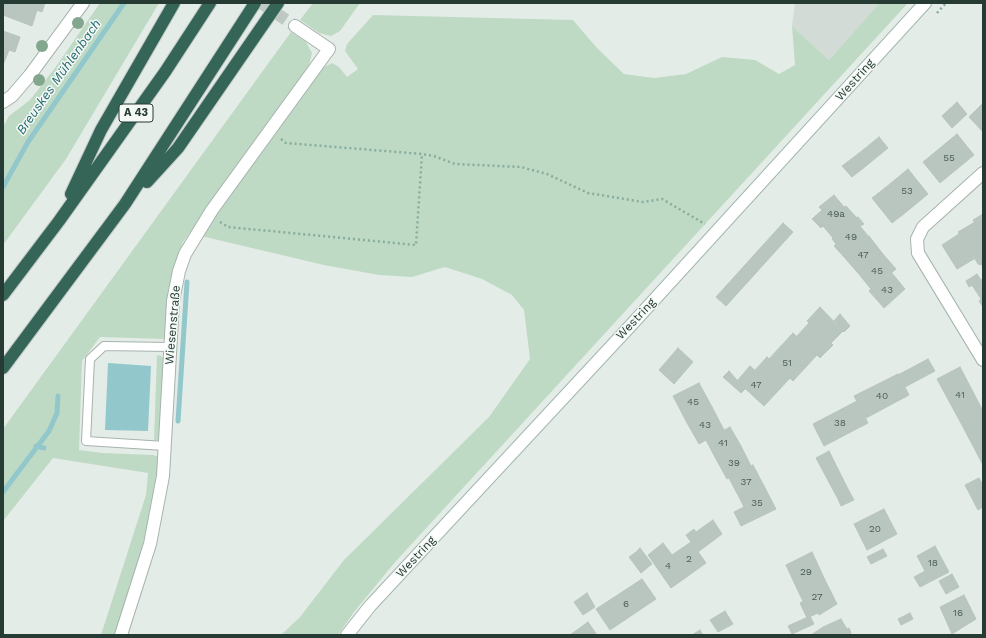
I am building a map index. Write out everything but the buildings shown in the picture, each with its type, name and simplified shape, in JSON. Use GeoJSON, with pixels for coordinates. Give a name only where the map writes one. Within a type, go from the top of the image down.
{"type":"FeatureCollection","features":[{"type":"Feature","properties":{"kind":"highway"},"geometry":{"type":"LineString","coordinates":[[59,221],[101,130],[174,3]]}},
{"type":"Feature","properties":{"kind":"highway","name":"A 43"},"geometry":{"type":"LineString","coordinates":[[3,295],[59,221],[165,72],[210,3]]}},
{"type":"Feature","properties":{"kind":"highway"},"geometry":{"type":"LineString","coordinates":[[3,368],[125,204],[255,3]]}},
{"type":"Feature","properties":{"kind":"highway"},"geometry":{"type":"LineString","coordinates":[[125,204],[178,148],[278,3]]}},
{"type":"Feature","properties":{"kind":"street"},"geometry":{"type":"LineString","coordinates":[[3,102],[12,96],[30,75],[83,3]]}},
{"type":"Feature","properties":{"kind":"street","name":"Westring"},"geometry":{"type":"LineString","coordinates":[[347,635],[370,606],[633,323],[925,3]]}},
{"type":"Feature","properties":{"kind":"street","name":"Wiesenstraße"},"geometry":{"type":"LineString","coordinates":[[121,635],[150,544],[163,476],[173,301],[179,270],[185,254],[208,216],[328,48],[296,26]]}},
{"type":"Feature","properties":{"kind":"street"},"geometry":{"type":"LineString","coordinates":[[983,173],[923,227],[917,239],[918,253],[983,360]]}},
{"type":"Feature","properties":{"kind":"lane"},"geometry":{"type":"LineString","coordinates":[[165,446],[86,441],[90,359],[104,346],[170,347]]}},
{"type":"Feature","properties":{"kind":"path"},"geometry":{"type":"LineString","coordinates":[[269,131],[286,143],[422,154],[434,156],[455,164],[521,167],[547,174],[588,193],[643,202],[662,199],[704,223]]}},
{"type":"Feature","properties":{"kind":"path"},"geometry":{"type":"LineString","coordinates":[[208,216],[228,226],[416,244],[422,154]]}},
{"type":"Feature","properties":{"kind":"shaded area"},"geometry":{"type":"Polygon","coordinates":[[[795,3],[876,3],[879,5],[829,60],[792,26],[795,3]]]}},
{"type":"Feature","properties":{"kind":"green space"},"geometry":{"type":"Polygon","coordinates":[[[100,3],[159,3],[66,159],[3,245],[3,127],[9,116],[30,100],[55,68],[100,3]]]}},
{"type":"Feature","properties":{"kind":"green space"},"geometry":{"type":"Polygon","coordinates":[[[313,3],[360,3],[340,31],[331,36],[319,33],[300,20],[313,3]]]}},
{"type":"Feature","properties":{"kind":"green space"},"geometry":{"type":"Polygon","coordinates":[[[876,3],[908,3],[396,561],[354,612],[338,635],[281,635],[300,617],[344,560],[489,417],[530,359],[524,310],[512,295],[482,279],[445,267],[412,277],[379,275],[324,265],[201,236],[322,68],[332,63],[339,67],[347,77],[358,69],[345,51],[347,44],[373,15],[573,20],[597,48],[624,74],[654,78],[686,74],[722,57],[755,60],[779,74],[795,65],[792,26],[829,60],[878,5],[876,3]]]}},
{"type":"Feature","properties":{"kind":"green space"},"geometry":{"type":"Polygon","coordinates":[[[291,32],[306,42],[312,53],[309,66],[183,242],[175,263],[168,290],[165,339],[100,337],[82,361],[79,450],[103,453],[153,455],[160,457],[157,489],[127,604],[117,635],[101,635],[146,495],[148,473],[53,458],[3,521],[3,429],[291,32]]]}},
{"type":"Feature","properties":{"kind":"green space"},"geometry":{"type":"Polygon","coordinates":[[[157,355],[161,356],[165,360],[163,434],[158,440],[154,440],[157,355]]]}},
{"type":"Feature","properties":{"kind":"water"},"geometry":{"type":"Polygon","coordinates":[[[108,363],[151,366],[148,431],[105,430],[108,363]]]}},
{"type":"Feature","properties":{"kind":"waterway","name":"Breuskes Mühlenbach"},"geometry":{"type":"LineString","coordinates":[[3,187],[28,142],[124,3]]}},
{"type":"Feature","properties":{"kind":"waterway"},"geometry":{"type":"LineString","coordinates":[[178,421],[187,282]]}},
{"type":"Feature","properties":{"kind":"waterway","name":"Breuskes Mühlenbach"},"geometry":{"type":"LineString","coordinates":[[3,492],[49,431],[57,413],[58,396]]}},
{"type":"Feature","properties":{"kind":"waterway","name":"Breuskes Mühlenbach"},"geometry":{"type":"LineString","coordinates":[[36,446],[44,448]]}},
{"type":"Feature","properties":{"kind":"tunnel"},"geometry":{"type":"LineString","coordinates":[[261,3],[295,26]]}}]}
